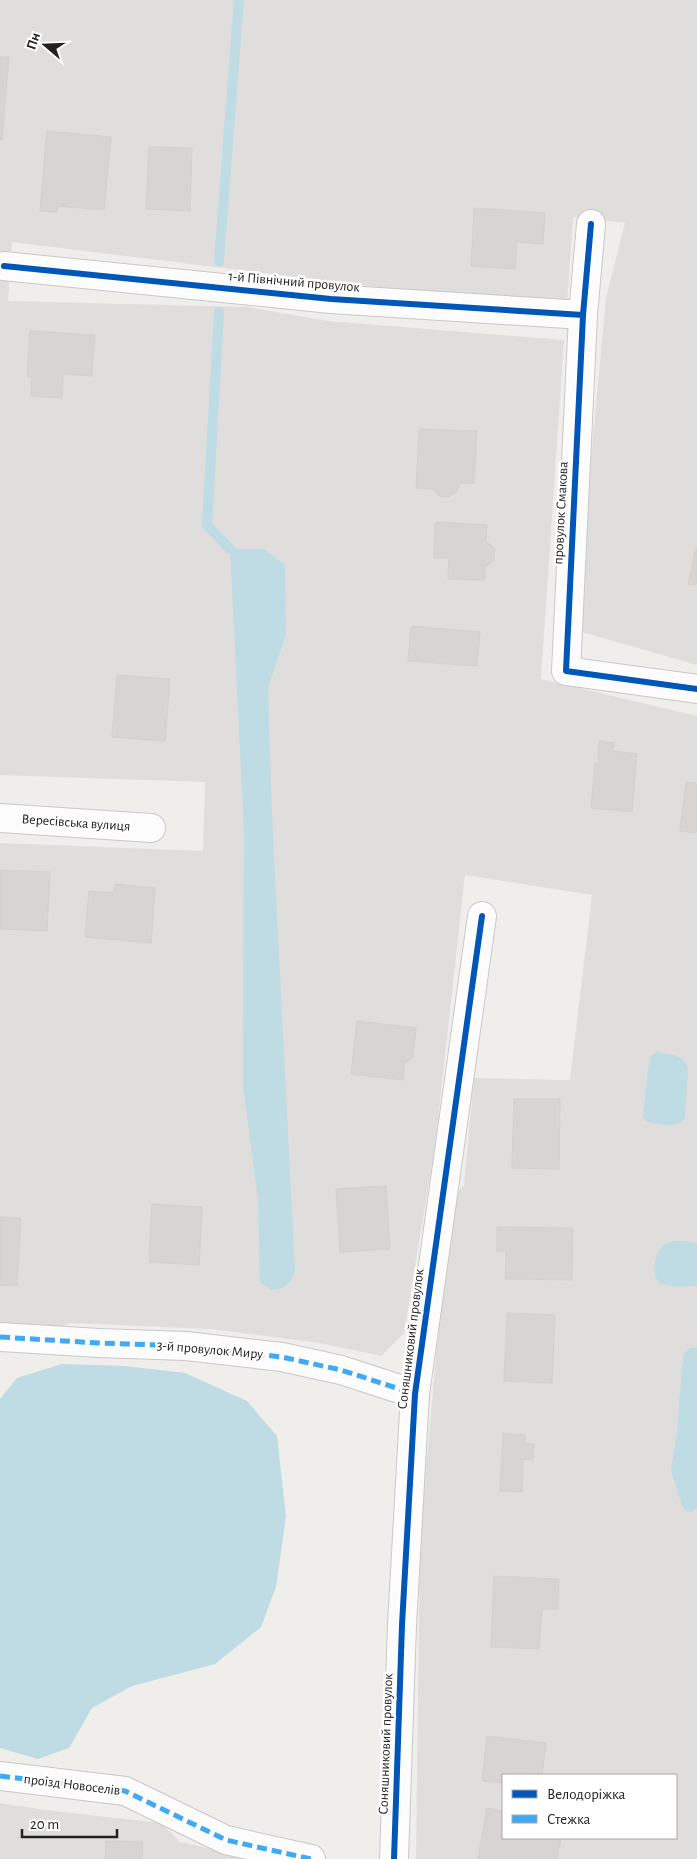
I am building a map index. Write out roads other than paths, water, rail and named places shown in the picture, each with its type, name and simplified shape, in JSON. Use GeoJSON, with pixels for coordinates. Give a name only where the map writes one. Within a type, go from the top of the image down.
{"type":"FeatureCollection","features":[{"type":"Feature","properties":{"kind":"street","name":"провулок Смакова"},"geometry":{"type":"LineString","coordinates":[[591,224],[583,315],[566,671],[697,689]]}},
{"type":"Feature","properties":{"kind":"street","name":"1-й Північний провулок"},"geometry":{"type":"LineString","coordinates":[[4,266],[331,299],[583,315]]}},
{"type":"Feature","properties":{"kind":"street","name":"Вересівська вулиця"},"geometry":{"type":"LineString","coordinates":[[0,818],[151,828]]}},
{"type":"Feature","properties":{"kind":"street","name":"Соняшниковий провулок"},"geometry":{"type":"LineString","coordinates":[[394,1859],[402,1626],[415,1394],[482,916]]}},
{"type":"Feature","properties":{"kind":"street","name":"3-й провулок Миру"},"geometry":{"type":"LineString","coordinates":[[0,1337],[186,1346],[282,1357],[341,1370],[415,1394]]}},
{"type":"Feature","properties":{"kind":"street","name":"проїзд Новоселів"},"geometry":{"type":"LineString","coordinates":[[0,1776],[125,1791],[226,1840],[310,1859]]}},
{"type":"Feature","properties":{"kind":"water"},"geometry":{"type":"Polygon","coordinates":[[[230,549],[264,549],[285,565],[286,635],[268,688],[272,817],[295,1272],[286,1286],[271,1290],[260,1282],[258,1199],[243,1086],[244,831],[230,549]]]}},
{"type":"Feature","properties":{"kind":"water"},"geometry":{"type":"Polygon","coordinates":[[[657,1052],[683,1060],[688,1068],[685,1118],[681,1123],[655,1124],[646,1121],[643,1115],[649,1062],[651,1056],[657,1052]]]}},
{"type":"Feature","properties":{"kind":"water"},"geometry":{"type":"Polygon","coordinates":[[[684,1241],[697,1243],[697,1286],[665,1285],[657,1280],[655,1275],[654,1270],[658,1252],[667,1243],[684,1241]]]}},
{"type":"Feature","properties":{"kind":"water"},"geometry":{"type":"Polygon","coordinates":[[[690,1348],[697,1348],[697,1507],[692,1512],[686,1511],[682,1506],[671,1470],[677,1433],[682,1366],[684,1354],[690,1348]]]}},
{"type":"Feature","properties":{"kind":"water"},"geometry":{"type":"Polygon","coordinates":[[[62,1364],[125,1366],[185,1373],[247,1401],[277,1436],[286,1516],[276,1587],[261,1627],[215,1664],[132,1686],[92,1708],[69,1748],[38,1759],[0,1748],[0,1399],[17,1378],[62,1364]]]}},
{"type":"Feature","properties":{"kind":"waterway"},"geometry":{"type":"LineString","coordinates":[[219,261],[239,0]]}},
{"type":"Feature","properties":{"kind":"waterway"},"geometry":{"type":"LineString","coordinates":[[219,312],[207,525],[230,549]]}}]}
